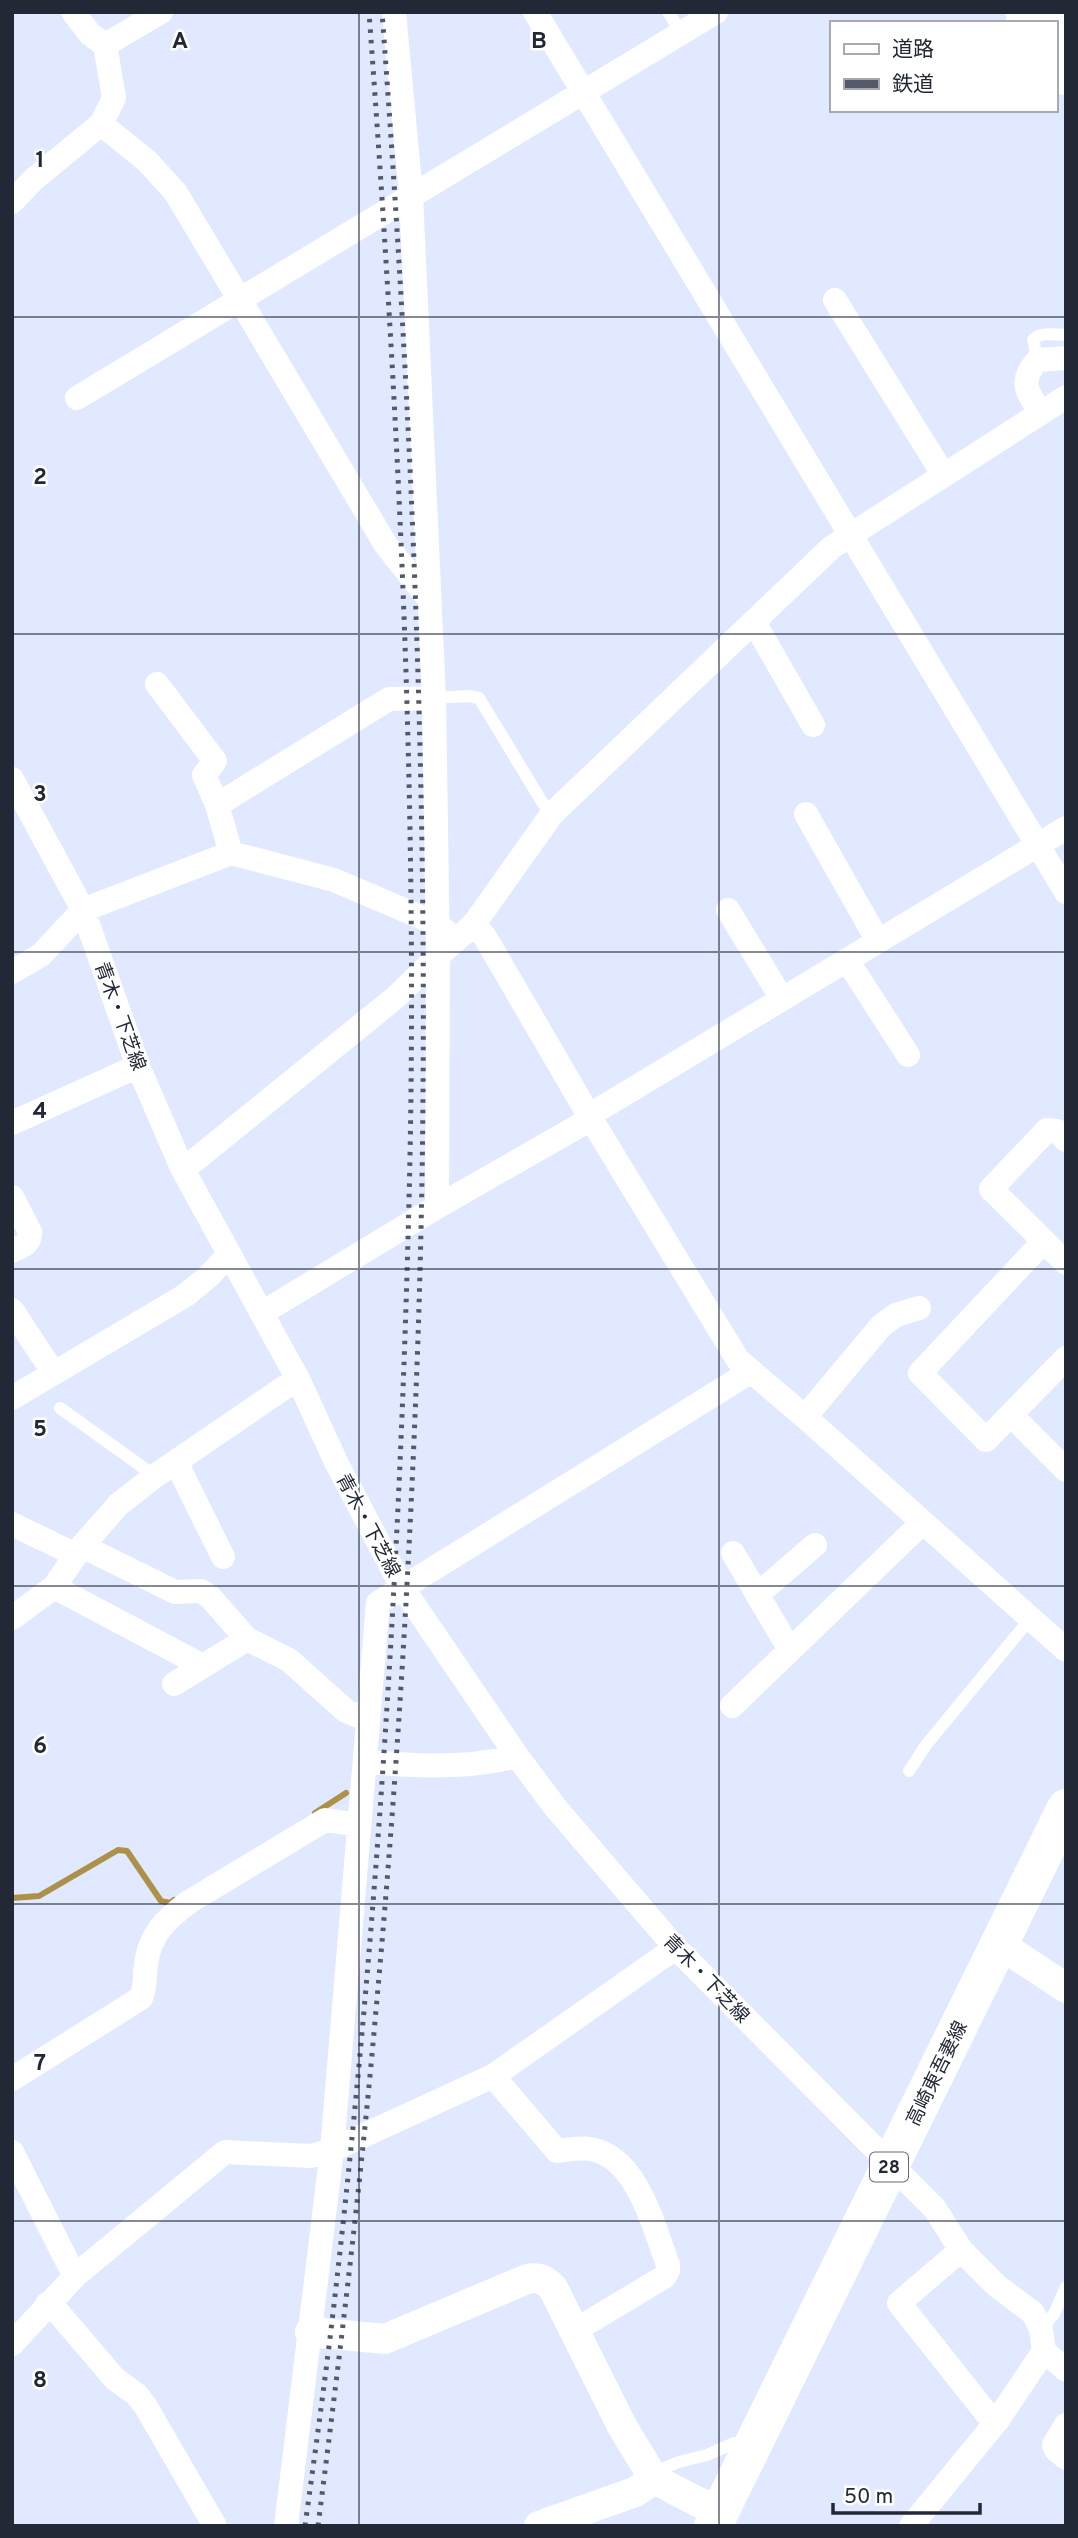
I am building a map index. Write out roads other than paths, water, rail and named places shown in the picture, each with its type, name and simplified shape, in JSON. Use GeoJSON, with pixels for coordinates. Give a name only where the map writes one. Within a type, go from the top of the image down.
{"type":"FeatureCollection","features":[{"type":"Feature","properties":{"kind":"main road"},"geometry":{"type":"LineString","coordinates":[[1054,12],[1066,31]]}},
{"type":"Feature","properties":{"kind":"main road","name":"高崎東吾妻線"},"geometry":{"type":"LineString","coordinates":[[717,2518],[1066,1808]]}},
{"type":"Feature","properties":{"kind":"street"},"geometry":{"type":"LineString","coordinates":[[12,202],[34,179],[101,124],[114,98],[105,45],[90,34],[73,12]]}},
{"type":"Feature","properties":{"kind":"street"},"geometry":{"type":"LineString","coordinates":[[105,45],[161,12]]}},
{"type":"Feature","properties":{"kind":"street"},"geometry":{"type":"LineString","coordinates":[[394,12],[411,195],[434,698],[437,923]]}},
{"type":"Feature","properties":{"kind":"street"},"geometry":{"type":"LineString","coordinates":[[536,12],[1066,892]]}},
{"type":"Feature","properties":{"kind":"street"},"geometry":{"type":"LineString","coordinates":[[77,398],[584,93],[675,22],[716,12]]}},
{"type":"Feature","properties":{"kind":"street"},"geometry":{"type":"LineString","coordinates":[[101,124],[147,161],[176,192],[386,545],[428,597]]}},
{"type":"Feature","properties":{"kind":"street"},"geometry":{"type":"LineString","coordinates":[[835,300],[943,474]]}},
{"type":"Feature","properties":{"kind":"street"},"geometry":{"type":"LineString","coordinates":[[1040,412],[1031,399],[1025,379],[1027,371],[1038,360],[1066,358]]}},
{"type":"Feature","properties":{"kind":"street"},"geometry":{"type":"LineString","coordinates":[[182,1168],[396,997],[456,940],[552,814],[832,547],[1066,397]]}},
{"type":"Feature","properties":{"kind":"street"},"geometry":{"type":"LineString","coordinates":[[754,622],[813,725]]}},
{"type":"Feature","properties":{"kind":"street"},"geometry":{"type":"LineString","coordinates":[[157,684],[215,761],[204,775],[217,805],[231,853]]}},
{"type":"Feature","properties":{"kind":"street"},"geometry":{"type":"LineString","coordinates":[[217,805],[389,699],[434,698]]}},
{"type":"Feature","properties":{"kind":"street","name":"青木・下芝線"},"geometry":{"type":"LineString","coordinates":[[12,779],[83,910],[138,1066],[182,1168],[299,1381],[336,1462],[401,1587],[555,1807],[674,1946],[935,2209],[961,2250],[997,2286],[1033,2313],[1043,2340],[1066,2370]]}},
{"type":"Feature","properties":{"kind":"street"},"geometry":{"type":"LineString","coordinates":[[806,814],[878,941]]}},
{"type":"Feature","properties":{"kind":"street"},"geometry":{"type":"LineString","coordinates":[[262,1313],[436,1207],[591,1119],[598,1110],[1066,828]]}},
{"type":"Feature","properties":{"kind":"street"},"geometry":{"type":"LineString","coordinates":[[12,972],[41,955],[83,910],[231,853],[334,880],[437,923],[456,940],[485,937],[591,1119],[738,1360],[1066,1650]]}},
{"type":"Feature","properties":{"kind":"street"},"geometry":{"type":"LineString","coordinates":[[729,910],[782,999]]}},
{"type":"Feature","properties":{"kind":"street"},"geometry":{"type":"LineString","coordinates":[[436,1207],[456,940]]}},
{"type":"Feature","properties":{"kind":"street"},"geometry":{"type":"LineString","coordinates":[[847,960],[908,1055]]}},
{"type":"Feature","properties":{"kind":"street"},"geometry":{"type":"LineString","coordinates":[[12,1123],[138,1066]]}},
{"type":"Feature","properties":{"kind":"street"},"geometry":{"type":"LineString","coordinates":[[1066,1140],[1057,1131],[1047,1130],[991,1189],[1066,1263]]}},
{"type":"Feature","properties":{"kind":"street"},"geometry":{"type":"LineString","coordinates":[[12,1197],[30,1232],[27,1243],[12,1251]]}},
{"type":"Feature","properties":{"kind":"street"},"geometry":{"type":"LineString","coordinates":[[1045,1241],[920,1373],[986,1440],[1066,1358]]}},
{"type":"Feature","properties":{"kind":"street"},"geometry":{"type":"LineString","coordinates":[[12,1398],[186,1295],[228,1255]]}},
{"type":"Feature","properties":{"kind":"street"},"geometry":{"type":"LineString","coordinates":[[805,1417],[881,1326],[896,1315],[919,1308]]}},
{"type":"Feature","properties":{"kind":"street"},"geometry":{"type":"LineString","coordinates":[[12,1310],[53,1372]]}},
{"type":"Feature","properties":{"kind":"street"},"geometry":{"type":"LineString","coordinates":[[286,2526],[332,2150],[378,1603],[750,1372]]}},
{"type":"Feature","properties":{"kind":"street"},"geometry":{"type":"LineString","coordinates":[[12,1618],[54,1587],[79,1550],[119,1504],[155,1476],[285,1387],[299,1381]]}},
{"type":"Feature","properties":{"kind":"street"},"geometry":{"type":"LineString","coordinates":[[1011,1415],[1066,1469]]}},
{"type":"Feature","properties":{"kind":"street"},"geometry":{"type":"LineString","coordinates":[[176,1462],[223,1557]]}},
{"type":"Feature","properties":{"kind":"street"},"geometry":{"type":"LineString","coordinates":[[732,1706],[922,1523]]}},
{"type":"Feature","properties":{"kind":"street"},"geometry":{"type":"LineString","coordinates":[[12,1524],[175,1592],[201,1591],[210,1597],[247,1639],[289,1660],[346,1711],[368,1720]]}},
{"type":"Feature","properties":{"kind":"street"},"geometry":{"type":"LineString","coordinates":[[757,1595],[815,1545]]}},
{"type":"Feature","properties":{"kind":"street"},"geometry":{"type":"LineString","coordinates":[[733,1553],[790,1650]]}},
{"type":"Feature","properties":{"kind":"street"},"geometry":{"type":"LineString","coordinates":[[54,1587],[203,1666]]}},
{"type":"Feature","properties":{"kind":"street"},"geometry":{"type":"LineString","coordinates":[[174,1684],[247,1639]]}},
{"type":"Feature","properties":{"kind":"street"},"geometry":{"type":"LineString","coordinates":[[365,1761],[418,1767],[503,1760],[517,1756]]}},
{"type":"Feature","properties":{"kind":"street"},"geometry":{"type":"LineString","coordinates":[[12,2079],[141,1998],[145,1990],[148,1948],[155,1933],[189,1902],[325,1820],[359,1825]]}},
{"type":"Feature","properties":{"kind":"street"},"geometry":{"type":"LineString","coordinates":[[999,1944],[1066,1988]]}},
{"type":"Feature","properties":{"kind":"street"},"geometry":{"type":"LineString","coordinates":[[12,2344],[76,2275],[225,2152],[311,2156],[332,2150],[493,2076],[664,1956],[674,1946]]}},
{"type":"Feature","properties":{"kind":"street"},"geometry":{"type":"LineString","coordinates":[[493,2076],[557,2151],[589,2149],[618,2162],[642,2196],[668,2265],[664,2277],[574,2331]]}},
{"type":"Feature","properties":{"kind":"street"},"geometry":{"type":"LineString","coordinates":[[12,2152],[76,2275]]}},
{"type":"Feature","properties":{"kind":"street"},"geometry":{"type":"LineString","coordinates":[[961,2250],[899,2303],[987,2414],[997,2421]]}},
{"type":"Feature","properties":{"kind":"street"},"geometry":{"type":"LineString","coordinates":[[310,2332],[385,2339],[527,2279],[538,2277],[545,2280],[552,2288],[622,2426],[654,2479],[698,2502],[717,2518]]}},
{"type":"Feature","properties":{"kind":"street"},"geometry":{"type":"LineString","coordinates":[[47,2304],[56,2310],[115,2379],[142,2401],[215,2526]]}},
{"type":"Feature","properties":{"kind":"street"},"geometry":{"type":"LineString","coordinates":[[920,2523],[997,2421],[1043,2340]]}},
{"type":"Feature","properties":{"kind":"street"},"geometry":{"type":"LineString","coordinates":[[1066,2425],[1054,2445],[1066,2458]]}},
{"type":"Feature","properties":{"kind":"street"},"geometry":{"type":"LineString","coordinates":[[539,2526],[635,2492],[654,2479]]}},
{"type":"Feature","properties":{"kind":"lane"},"geometry":{"type":"LineString","coordinates":[[1038,360],[1033,340],[1036,336],[1066,335]]}},
{"type":"Feature","properties":{"kind":"lane"},"geometry":{"type":"LineString","coordinates":[[434,698],[479,698],[552,814]]}},
{"type":"Feature","properties":{"kind":"lane"},"geometry":{"type":"LineString","coordinates":[[60,1408],[155,1476]]}},
{"type":"Feature","properties":{"kind":"lane"},"geometry":{"type":"LineString","coordinates":[[909,1771],[926,1745],[1030,1619]]}},
{"type":"Feature","properties":{"kind":"lane"},"geometry":{"type":"LineString","coordinates":[[1043,2340],[1066,2287]]}},
{"type":"Feature","properties":{"kind":"lane"},"geometry":{"type":"LineString","coordinates":[[654,2479],[666,2467],[679,2462],[707,2455],[734,2443],[754,2442]]}},
{"type":"Feature","properties":{"kind":"waterway"},"geometry":{"type":"LineString","coordinates":[[315,1813],[346,1793]]}},
{"type":"Feature","properties":{"kind":"waterway"},"geometry":{"type":"LineString","coordinates":[[12,1898],[39,1896],[118,1850],[127,1851],[161,1901],[170,1903],[174,1900]]}},
{"type":"Feature","properties":{"kind":"railway"},"geometry":{"type":"LineString","coordinates":[[305,2526],[351,2152],[375,1881],[400,1473],[409,1201],[411,904],[404,606],[389,309],[369,12]]}},
{"type":"Feature","properties":{"kind":"railway"},"geometry":{"type":"LineString","coordinates":[[318,2526],[357,2204],[389,1862],[408,1565],[421,1241],[423,890],[419,714],[405,363],[382,12]]}}]}
